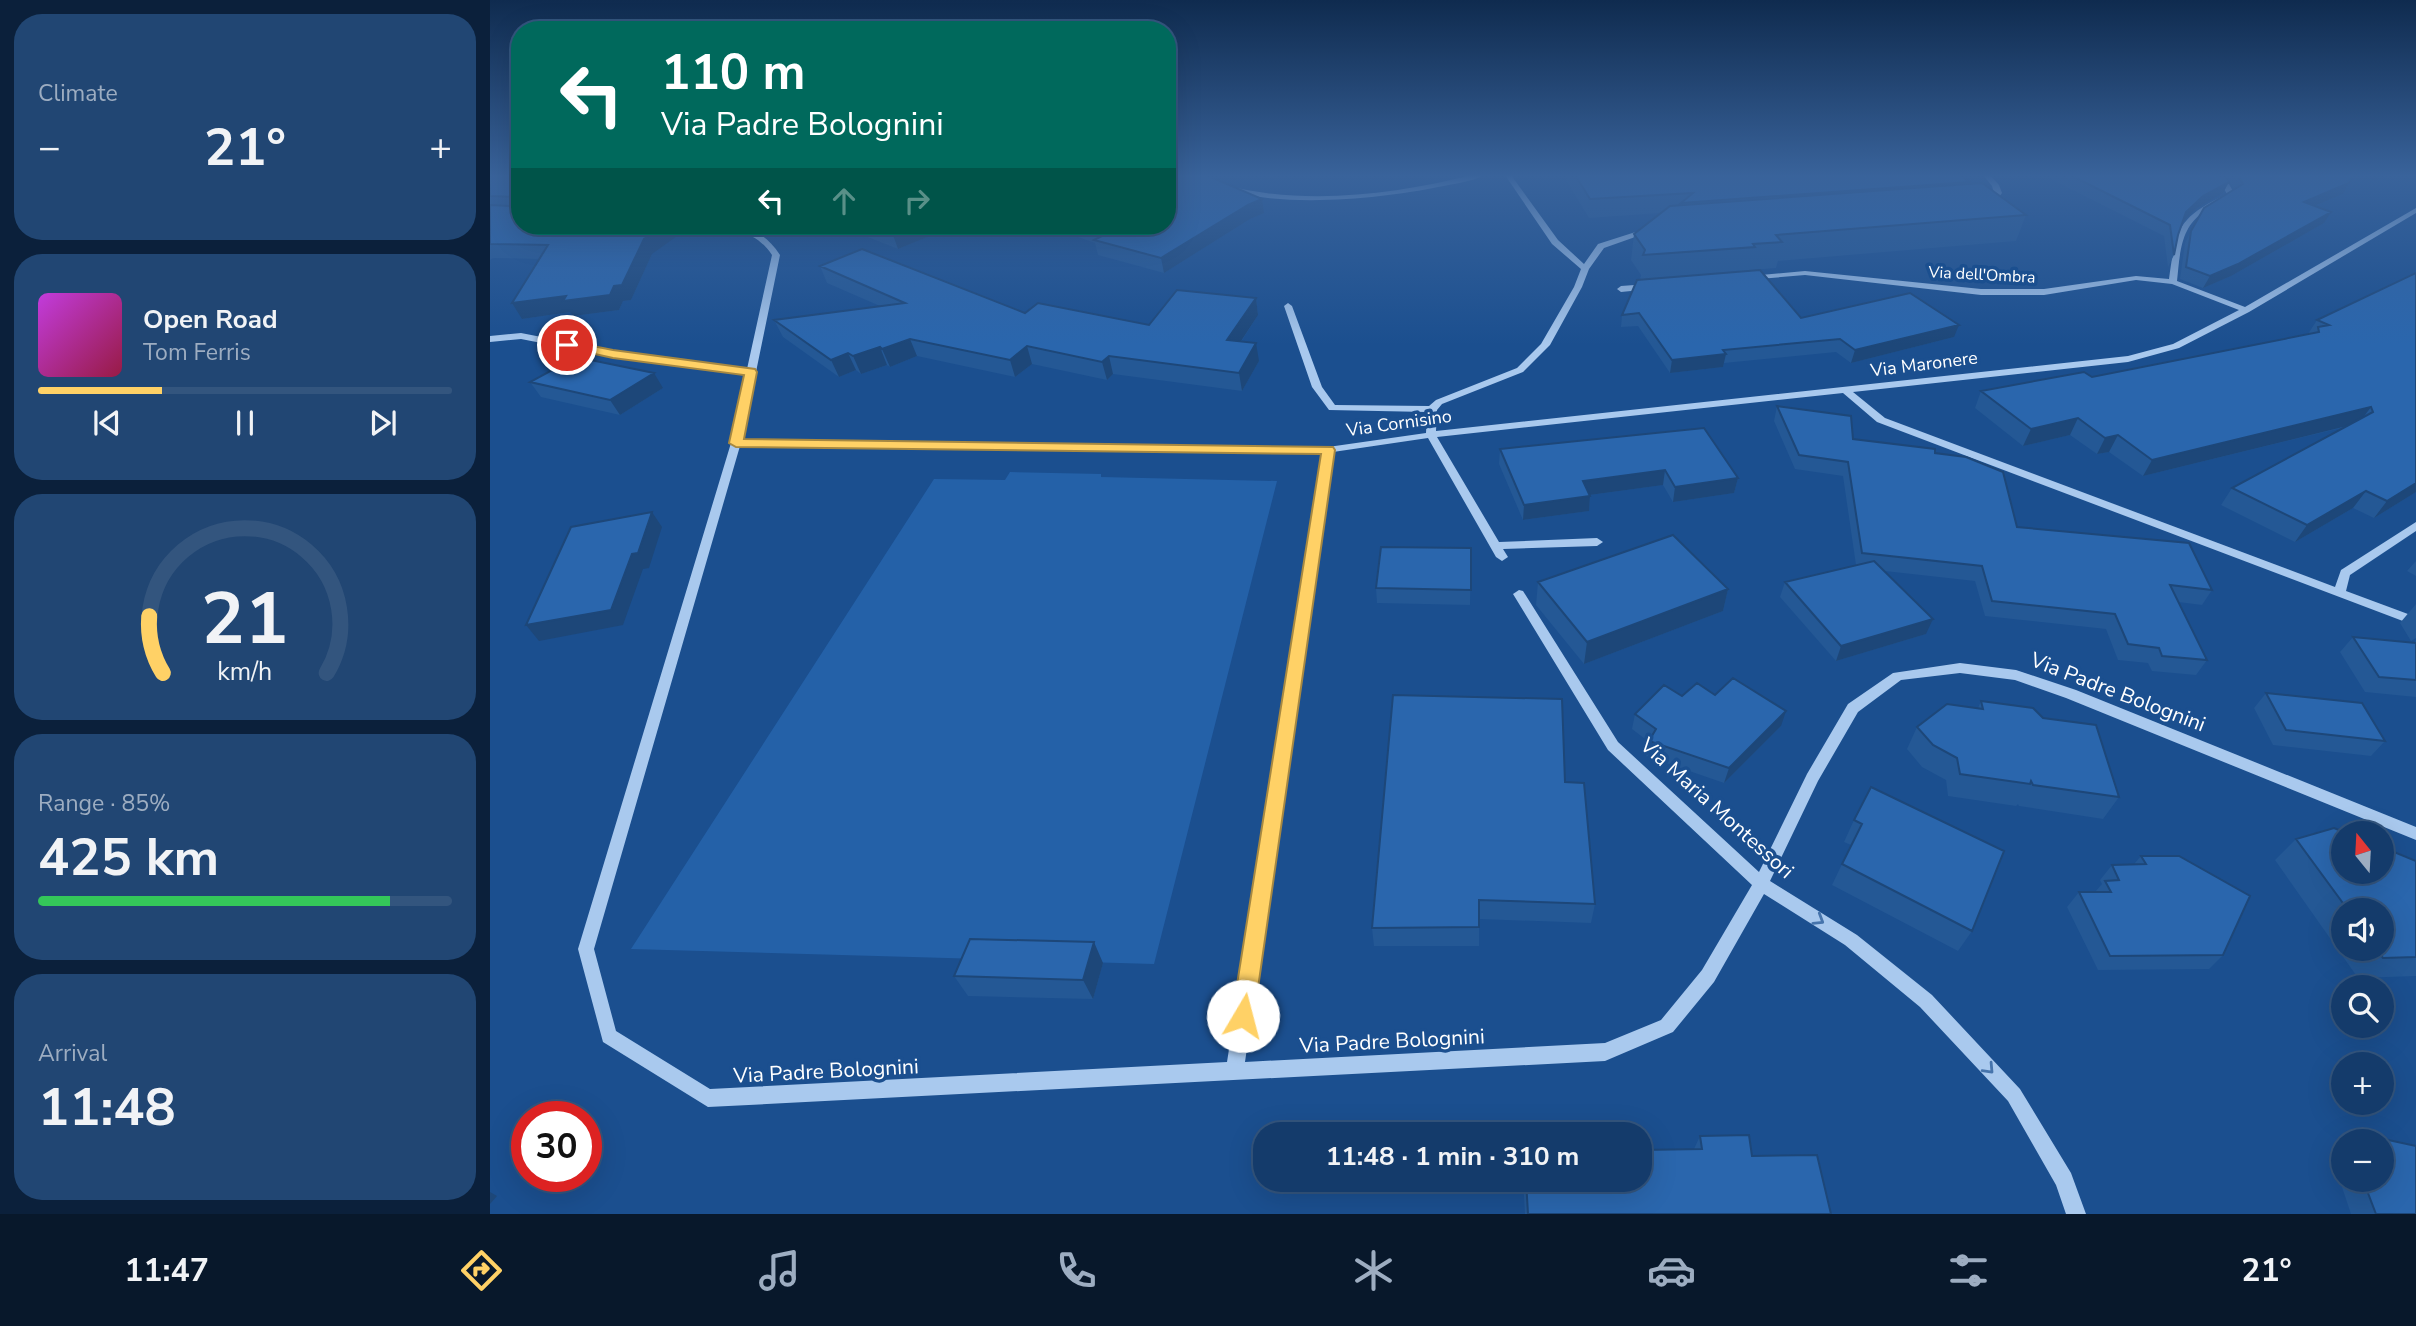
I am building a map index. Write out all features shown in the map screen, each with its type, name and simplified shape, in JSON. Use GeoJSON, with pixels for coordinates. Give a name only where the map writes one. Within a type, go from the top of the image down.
{"type":"FeatureCollection","features":[{"type":"Feature","properties":{"kind":"street"},"geometry":{"type":"LineString","coordinates":[[1548,232],[1555,242],[1585,269]]}},
{"type":"Feature","properties":{"kind":"street"},"geometry":{"type":"LineString","coordinates":[[1597,542],[1499,552],[1431,435],[1432,409],[1438,402],[1520,370],[1545,345],[1578,287],[1585,269],[1601,246],[1644,232]]}},
{"type":"Feature","properties":{"kind":"street"},"geometry":{"type":"LineString","coordinates":[[2173,282],[2180,232]]}},
{"type":"Feature","properties":{"kind":"street","name":"Via Maronere"},"geometry":{"type":"LineString","coordinates":[[1846,391],[2128,359],[2176,346],[2246,310],[2379,232]]}},
{"type":"Feature","properties":{"kind":"street","name":"Via Padre Bolognini"},"geometry":{"type":"LineString","coordinates":[[761,235],[776,255],[736,443],[586,949],[609,1036],[708,1098],[1605,1052],[1667,1026],[1708,976],[1761,884],[1812,778],[1853,708],[1898,676],[1960,668],[2016,675],[2071,694],[2416,834]]}},
{"type":"Feature","properties":{"kind":"street","name":"Via dell'Ombra"},"geometry":{"type":"LineString","coordinates":[[1739,279],[1805,273],[1981,292],[2044,292],[2136,278],[2173,282],[2246,310]]}},
{"type":"Feature","properties":{"kind":"street"},"geometry":{"type":"LineString","coordinates":[[1621,289],[1660,286]]}},
{"type":"Feature","properties":{"kind":"street"},"geometry":{"type":"LineString","coordinates":[[1288,306],[1317,387],[1332,408],[1432,409]]}},
{"type":"Feature","properties":{"kind":"street"},"geometry":{"type":"LineString","coordinates":[[490,339],[521,336],[613,354],[751,372]]}},
{"type":"Feature","properties":{"kind":"street","name":"Via Maronere"},"geometry":{"type":"LineString","coordinates":[[1846,391],[1881,420],[2416,622]]}},
{"type":"Feature","properties":{"kind":"street","name":"Via Cornisino"},"geometry":{"type":"LineString","coordinates":[[1235,1070],[1328,450],[1431,435],[1846,391]]}},
{"type":"Feature","properties":{"kind":"street"},"geometry":{"type":"LineString","coordinates":[[736,443],[1328,450]]}},
{"type":"Feature","properties":{"kind":"street"},"geometry":{"type":"LineString","coordinates":[[2339,593],[2345,573],[2416,526]]}},
{"type":"Feature","properties":{"kind":"street","name":"Via Maria Montessori"},"geometry":{"type":"LineString","coordinates":[[1520,594],[1613,746],[1761,884],[1852,940],[1926,1001],[2014,1095],[2064,1180],[2076,1214]]}},
{"type":"Feature","properties":{"kind":"shaded area"},"geometry":{"type":"Polygon","coordinates":[[[1010,472],[1277,481],[1154,964],[631,949],[934,479],[1005,480],[1010,472]]]}},
{"type":"Feature","properties":{"kind":"building"},"geometry":{"type":"Polygon","coordinates":[[[490,232],[511,232],[511,235],[650,235],[644,239],[622,285],[614,286],[610,295],[563,301],[566,296],[512,303],[548,245],[490,244],[490,232]]]}},
{"type":"Feature","properties":{"kind":"building"},"geometry":{"type":"Polygon","coordinates":[[[1176,232],[1204,232],[1161,258],[1094,240],[1104,235],[1176,235],[1176,232]]]}},
{"type":"Feature","properties":{"kind":"building"},"geometry":{"type":"Polygon","coordinates":[[[1637,232],[1818,232],[1776,235],[1782,242],[1753,244],[1755,247],[1643,255],[1645,250],[1634,234],[1637,232]]]}},
{"type":"Feature","properties":{"kind":"building"},"geometry":{"type":"Polygon","coordinates":[[[2171,232],[2179,232],[2178,235],[2174,255],[2171,232]]]}},
{"type":"Feature","properties":{"kind":"building"},"geometry":{"type":"Polygon","coordinates":[[[2191,232],[2296,232],[2238,264],[2210,276],[2186,267],[2191,232]]]}},
{"type":"Feature","properties":{"kind":"building"},"geometry":{"type":"Polygon","coordinates":[[[862,249],[1025,313],[1038,303],[1149,325],[1177,290],[1256,298],[1227,340],[1256,343],[1239,373],[1109,356],[1102,362],[1027,346],[1010,360],[910,339],[882,349],[880,347],[853,356],[848,353],[831,360],[774,320],[905,303],[820,266],[862,249]]]}},
{"type":"Feature","properties":{"kind":"building"},"geometry":{"type":"Polygon","coordinates":[[[1760,270],[1801,318],[1910,293],[1959,325],[1855,350],[1840,339],[1723,350],[1726,354],[1672,360],[1639,313],[1622,315],[1637,280],[1760,270]]]}},
{"type":"Feature","properties":{"kind":"building"},"geometry":{"type":"Polygon","coordinates":[[[2416,273],[2416,483],[2387,501],[2366,491],[2307,525],[2232,488],[2373,412],[2371,407],[2152,460],[2118,435],[2105,438],[2078,418],[2031,429],[1981,391],[2084,372],[2092,377],[2319,332],[2318,327],[2329,325],[2317,320],[2416,273]]]}},
{"type":"Feature","properties":{"kind":"building"},"geometry":{"type":"Polygon","coordinates":[[[576,357],[654,373],[610,400],[530,382],[576,357]]]}},
{"type":"Feature","properties":{"kind":"building"},"geometry":{"type":"Polygon","coordinates":[[[1777,406],[1851,416],[1853,439],[1935,449],[1935,453],[1966,457],[2003,472],[2017,527],[2189,543],[2212,590],[2170,585],[2207,660],[2162,656],[2159,648],[2128,644],[2115,614],[1992,601],[1982,566],[1862,553],[1848,462],[1799,455],[1777,406]]]}},
{"type":"Feature","properties":{"kind":"building"},"geometry":{"type":"Polygon","coordinates":[[[1704,428],[1738,478],[1675,487],[1665,470],[1583,481],[1590,496],[1524,505],[1500,449],[1704,428]]]}},
{"type":"Feature","properties":{"kind":"building"},"geometry":{"type":"Polygon","coordinates":[[[652,512],[638,553],[632,554],[611,610],[526,625],[571,527],[652,512]]]}},
{"type":"Feature","properties":{"kind":"building"},"geometry":{"type":"Polygon","coordinates":[[[1673,535],[1728,589],[1587,642],[1538,582],[1673,535]]]}},
{"type":"Feature","properties":{"kind":"building"},"geometry":{"type":"Polygon","coordinates":[[[1381,547],[1471,548],[1471,590],[1376,588],[1381,547]]]}},
{"type":"Feature","properties":{"kind":"building"},"geometry":{"type":"Polygon","coordinates":[[[1874,561],[1933,619],[1841,646],[1785,582],[1874,561]]]}},
{"type":"Feature","properties":{"kind":"building"},"geometry":{"type":"Polygon","coordinates":[[[2353,637],[2416,643],[2416,680],[2379,677],[2353,637]]]}},
{"type":"Feature","properties":{"kind":"building"},"geometry":{"type":"Polygon","coordinates":[[[1733,678],[1786,711],[1729,768],[1649,741],[1656,729],[1635,714],[1664,685],[1682,696],[1697,683],[1715,695],[1733,678]]]}},
{"type":"Feature","properties":{"kind":"building"},"geometry":{"type":"Polygon","coordinates":[[[2266,693],[2362,703],[2385,741],[2286,730],[2266,693]]]}},
{"type":"Feature","properties":{"kind":"building"},"geometry":{"type":"Polygon","coordinates":[[[1393,695],[1562,699],[1565,782],[1584,783],[1595,904],[1479,900],[1479,927],[1372,928],[1393,695]]]}},
{"type":"Feature","properties":{"kind":"building"},"geometry":{"type":"Polygon","coordinates":[[[1981,701],[2033,708],[2043,718],[2096,725],[2119,797],[2033,785],[2031,781],[2030,784],[1960,774],[1957,758],[1933,745],[1917,727],[1947,704],[1983,709],[1981,701]]]}},
{"type":"Feature","properties":{"kind":"building"},"geometry":{"type":"Polygon","coordinates":[[[1871,787],[2004,851],[1972,931],[1842,864],[1862,824],[1854,820],[1871,787]]]}},
{"type":"Feature","properties":{"kind":"building"},"geometry":{"type":"Polygon","coordinates":[[[2331,829],[2331,884],[2394,884],[2394,852],[2416,861],[2416,957],[2394,958],[2394,898],[2339,898],[2296,839],[2331,829]]]}},
{"type":"Feature","properties":{"kind":"building"},"geometry":{"type":"Polygon","coordinates":[[[2141,856],[2179,856],[2250,896],[2223,955],[2110,956],[2079,892],[2111,892],[2105,881],[2119,880],[2112,865],[2146,864],[2141,856]]]}},
{"type":"Feature","properties":{"kind":"building"},"geometry":{"type":"Polygon","coordinates":[[[970,939],[1094,942],[1083,980],[954,976],[970,939]]]}},
{"type":"Feature","properties":{"kind":"building"},"geometry":{"type":"Polygon","coordinates":[[[1749,1135],[1752,1156],[1817,1155],[1831,1214],[1528,1214],[1527,1192],[1652,1192],[1652,1150],[1702,1149],[1700,1136],[1749,1135]]]}},
{"type":"Feature","properties":{"kind":"building"},"geometry":{"type":"Polygon","coordinates":[[[2394,1141],[2416,1146],[2416,1214],[2376,1214],[2368,1192],[2394,1192],[2394,1141]]]}},
{"type":"Feature","properties":{"kind":"route"},"geometry":{"type":"LineString","coordinates":[[567,345],[613,354],[751,372],[736,443],[1328,450],[1243,1016]]}}]}
